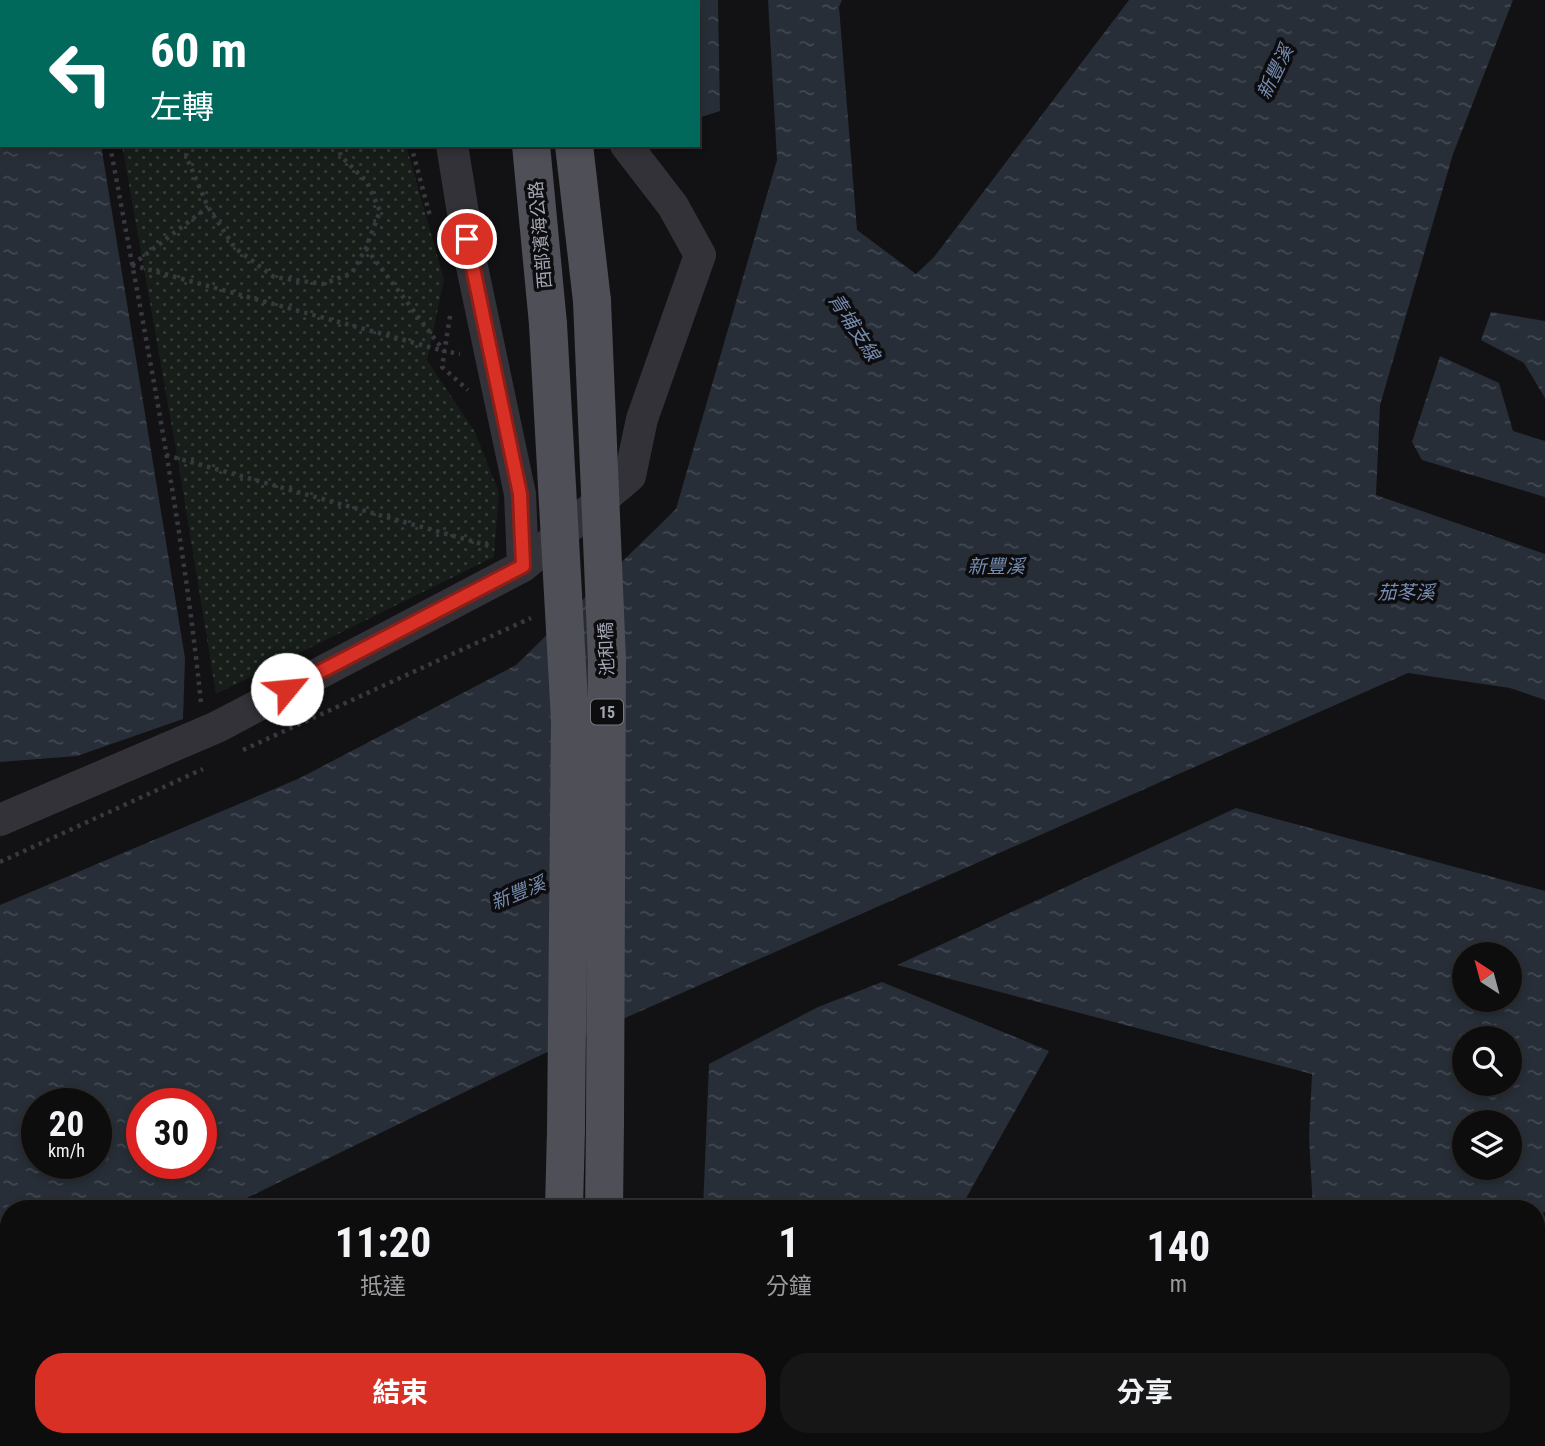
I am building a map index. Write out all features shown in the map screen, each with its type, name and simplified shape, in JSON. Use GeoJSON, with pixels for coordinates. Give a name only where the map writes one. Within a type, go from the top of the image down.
{"type":"FeatureCollection","features":[{"type":"Feature","properties":{"kind":"main road","name":"西部濱海公路"},"geometry":{"type":"LineString","coordinates":[[531,147],[548,324],[570,720],[564,1200]]}},
{"type":"Feature","properties":{"kind":"main road","name":"池和橋"},"geometry":{"type":"LineString","coordinates":[[574,147],[592,302],[607,660],[604,1200]]}},
{"type":"Feature","properties":{"kind":"street"},"geometry":{"type":"LineString","coordinates":[[452,147],[471,262],[520,494],[523,566]]}},
{"type":"Feature","properties":{"kind":"street"},"geometry":{"type":"LineString","coordinates":[[0,820],[204,732],[523,566],[630,475],[642,419],[699,255],[673,206],[628,147]]}},
{"type":"Feature","properties":{"kind":"street"},"geometry":{"type":"LineString","coordinates":[[520,494],[589,510]]}},
{"type":"Feature","properties":{"kind":"path"},"geometry":{"type":"LineString","coordinates":[[110,147],[166,455],[195,641],[204,732]]}},
{"type":"Feature","properties":{"kind":"path"},"geometry":{"type":"LineString","coordinates":[[188,147],[186,156],[208,207],[235,248],[274,277],[323,284],[352,273],[366,248],[380,211],[367,182],[341,156],[338,147]]}},
{"type":"Feature","properties":{"kind":"path"},"geometry":{"type":"LineString","coordinates":[[412,147],[432,223]]}},
{"type":"Feature","properties":{"kind":"path"},"geometry":{"type":"LineString","coordinates":[[132,265],[208,207]]}},
{"type":"Feature","properties":{"kind":"path"},"geometry":{"type":"LineString","coordinates":[[366,248],[443,351]]}},
{"type":"Feature","properties":{"kind":"path"},"geometry":{"type":"LineString","coordinates":[[132,265],[443,351],[491,358]]}},
{"type":"Feature","properties":{"kind":"path"},"geometry":{"type":"LineString","coordinates":[[451,313],[442,367],[474,396]]}},
{"type":"Feature","properties":{"kind":"path"},"geometry":{"type":"LineString","coordinates":[[166,455],[494,547]]}},
{"type":"Feature","properties":{"kind":"path"},"geometry":{"type":"LineString","coordinates":[[241,751],[531,618]]}},
{"type":"Feature","properties":{"kind":"path"},"geometry":{"type":"LineString","coordinates":[[0,862],[205,768]]}},
{"type":"Feature","properties":{"kind":"shaded area"},"geometry":{"type":"Polygon","coordinates":[[[122,147],[407,147],[444,280],[427,360],[475,432],[499,493],[494,557],[216,694],[122,147]]]}},
{"type":"Feature","properties":{"kind":"water"},"geometry":{"type":"Polygon","coordinates":[[[700,0],[718,0],[720,111],[700,117],[700,0]]]}},
{"type":"Feature","properties":{"kind":"water","name":"新豐溪"},"geometry":{"type":"Polygon","coordinates":[[[768,0],[842,0],[839,7],[857,230],[916,274],[934,257],[1129,0],[1513,0],[1453,154],[1380,405],[1376,495],[1545,554],[1545,700],[1510,688],[1408,673],[541,1055],[243,1200],[0,1200],[0,905],[300,778],[516,665],[676,509],[777,160],[768,0]]]}},
{"type":"Feature","properties":{"kind":"water"},"geometry":{"type":"Polygon","coordinates":[[[0,147],[101,147],[185,658],[183,719],[77,756],[0,762],[0,147]]]}},
{"type":"Feature","properties":{"kind":"water"},"geometry":{"type":"Polygon","coordinates":[[[1491,312],[1545,321],[1545,398],[1524,363],[1481,340],[1491,312]]]}},
{"type":"Feature","properties":{"kind":"water"},"geometry":{"type":"Polygon","coordinates":[[[1440,356],[1499,383],[1513,431],[1545,441],[1545,497],[1422,460],[1412,442],[1440,356]]]}},
{"type":"Feature","properties":{"kind":"water"},"geometry":{"type":"Polygon","coordinates":[[[1236,808],[1545,891],[1545,1200],[1312,1200],[1309,1137],[1312,1074],[897,965],[1236,808]]]}},
{"type":"Feature","properties":{"kind":"water"},"geometry":{"type":"Polygon","coordinates":[[[882,982],[1049,1051],[965,1200],[703,1200],[709,1064],[818,1007],[882,982]]]}},
{"type":"Feature","properties":{"kind":"route"},"geometry":{"type":"LineString","coordinates":[[287,689],[523,566],[520,494],[467,239]]}},
{"type":"Feature","properties":{"kind":"water label","name":"青埔支線"},"geometry":{"type":"Point","coordinates":[854,327]}},
{"type":"Feature","properties":{"kind":"water label","name":"茄苳溪"},"geometry":{"type":"Point","coordinates":[1406,592]}}]}
